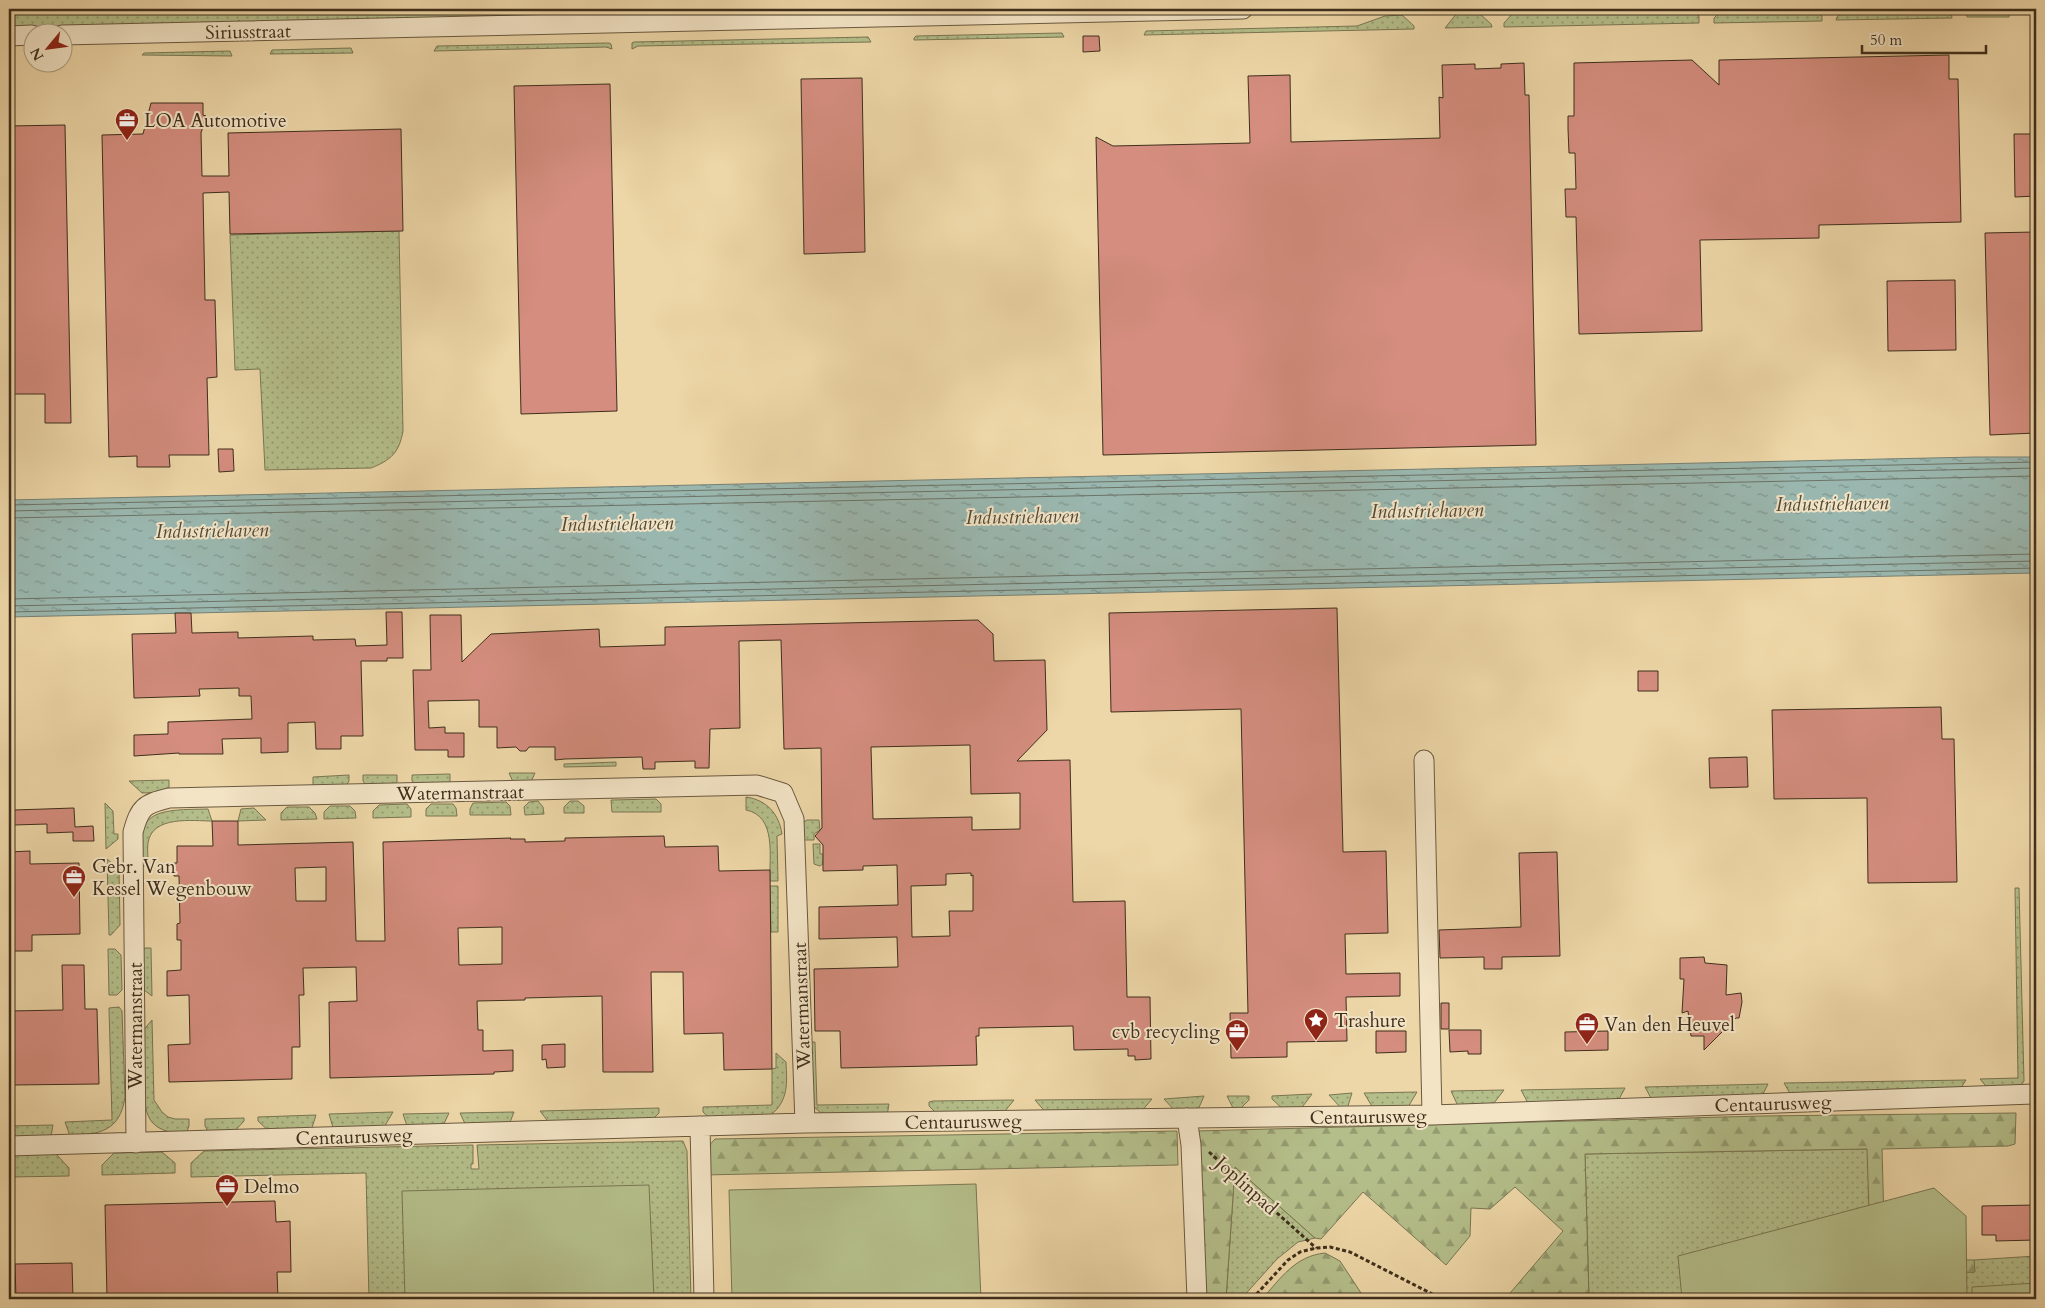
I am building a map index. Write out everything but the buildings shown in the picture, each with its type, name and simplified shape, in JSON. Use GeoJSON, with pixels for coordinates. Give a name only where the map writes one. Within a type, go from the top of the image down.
{"type":"FeatureCollection","features":[{"type":"Feature","properties":{"kind":"street","name":"Siriusstraat"},"geometry":{"type":"LineString","coordinates":[[72,35],[693,15],[1243,9]]}},
{"type":"Feature","properties":{"kind":"street"},"geometry":{"type":"LineString","coordinates":[[9,36],[22,35]]}},
{"type":"Feature","properties":{"kind":"street"},"geometry":{"type":"LineString","coordinates":[[1424,760],[1432,1115]]}},
{"type":"Feature","properties":{"kind":"street","name":"Watermanstraat"},"geometry":{"type":"LineString","coordinates":[[136,1142],[133,832],[139,813],[149,803],[169,798],[756,785],[783,793],[794,819],[805,1123]]}},
{"type":"Feature","properties":{"kind":"street","name":"Centaurusweg"},"geometry":{"type":"LineString","coordinates":[[9,1146],[805,1123],[1187,1125],[2036,1094]]}},
{"type":"Feature","properties":{"kind":"street"},"geometry":{"type":"LineString","coordinates":[[1187,1125],[1191,1145],[1196,1299]]}},
{"type":"Feature","properties":{"kind":"street"},"geometry":{"type":"LineString","coordinates":[[700,1126],[704,1299]]}},
{"type":"Feature","properties":{"kind":"path","name":"Joplinpad"},"geometry":{"type":"LineString","coordinates":[[1187,1125],[1316,1248]]}},
{"type":"Feature","properties":{"kind":"path"},"geometry":{"type":"LineString","coordinates":[[1252,1299],[1288,1260],[1300,1252],[1316,1248],[1330,1248],[1350,1252],[1442,1299]]}},
{"type":"Feature","properties":{"kind":"green space"},"geometry":{"type":"Polygon","coordinates":[[[246,9],[682,9],[679,13],[240,22],[239,20],[237,22],[72,26],[72,22],[22,22],[22,27],[9,27],[9,14],[246,9]]]}},
{"type":"Feature","properties":{"kind":"green space"},"geometry":{"type":"Polygon","coordinates":[[[1692,9],[1699,16],[1699,23],[1504,27],[1504,23],[1514,12],[1692,9]]]}},
{"type":"Feature","properties":{"kind":"green space"},"geometry":{"type":"Polygon","coordinates":[[[1723,9],[1814,9],[1822,16],[1822,21],[1714,23],[1714,18],[1723,9]]]}},
{"type":"Feature","properties":{"kind":"green space"},"geometry":{"type":"Polygon","coordinates":[[[1845,9],[1948,9],[1951,12],[1952,18],[1836,20],[1845,9]]]}},
{"type":"Feature","properties":{"kind":"green space"},"geometry":{"type":"Polygon","coordinates":[[[1970,9],[2009,9],[2009,17],[1967,17],[1967,12],[1970,9]]]}},
{"type":"Feature","properties":{"kind":"green space"},"geometry":{"type":"Polygon","coordinates":[[[1457,13],[1479,13],[1492,27],[1445,28],[1457,13]]]}},
{"type":"Feature","properties":{"kind":"green space"},"geometry":{"type":"Polygon","coordinates":[[[1402,15],[1414,26],[1414,29],[1144,35],[1146,31],[1357,26],[1385,16],[1402,15]]]}},
{"type":"Feature","properties":{"kind":"green space"},"geometry":{"type":"Polygon","coordinates":[[[1062,33],[1064,37],[914,40],[916,36],[1062,33]]]}},
{"type":"Feature","properties":{"kind":"green space"},"geometry":{"type":"Polygon","coordinates":[[[868,37],[871,42],[638,46],[632,49],[632,43],[634,42],[868,37]]]}},
{"type":"Feature","properties":{"kind":"green space"},"geometry":{"type":"Polygon","coordinates":[[[609,43],[612,49],[606,47],[434,51],[437,46],[609,43]]]}},
{"type":"Feature","properties":{"kind":"green space"},"geometry":{"type":"Polygon","coordinates":[[[351,48],[353,53],[270,54],[272,50],[351,48]]]}},
{"type":"Feature","properties":{"kind":"green space"},"geometry":{"type":"Polygon","coordinates":[[[230,51],[232,56],[142,55],[144,53],[230,51]]]}},
{"type":"Feature","properties":{"kind":"green space"},"geometry":{"type":"Polygon","coordinates":[[[399,231],[403,431],[399,445],[389,459],[371,468],[265,470],[260,369],[235,370],[230,235],[399,231]]]}},
{"type":"Feature","properties":{"kind":"green space"},"geometry":{"type":"Polygon","coordinates":[[[616,762],[616,766],[564,767],[564,764],[616,762]]]}},
{"type":"Feature","properties":{"kind":"green space"},"geometry":{"type":"Polygon","coordinates":[[[509,773],[535,773],[530,784],[514,784],[509,773]]]}},
{"type":"Feature","properties":{"kind":"green space"},"geometry":{"type":"Polygon","coordinates":[[[450,774],[450,786],[418,786],[412,781],[412,775],[450,774]]]}},
{"type":"Feature","properties":{"kind":"green space"},"geometry":{"type":"Polygon","coordinates":[[[349,775],[349,781],[345,788],[318,789],[313,785],[313,777],[349,775]]]}},
{"type":"Feature","properties":{"kind":"green space"},"geometry":{"type":"Polygon","coordinates":[[[363,775],[397,775],[397,782],[391,787],[368,788],[363,781],[363,775]]]}},
{"type":"Feature","properties":{"kind":"green space"},"geometry":{"type":"Polygon","coordinates":[[[169,780],[169,792],[142,793],[129,781],[169,780]]]}},
{"type":"Feature","properties":{"kind":"green space"},"geometry":{"type":"Polygon","coordinates":[[[746,797],[766,805],[778,820],[782,834],[777,836],[778,881],[770,881],[770,850],[767,829],[763,820],[756,814],[746,810],[746,797]]]}},
{"type":"Feature","properties":{"kind":"green space"},"geometry":{"type":"Polygon","coordinates":[[[656,799],[661,804],[661,812],[612,812],[611,800],[656,799]]]}},
{"type":"Feature","properties":{"kind":"green space"},"geometry":{"type":"Polygon","coordinates":[[[538,801],[543,807],[544,814],[525,815],[524,807],[529,802],[538,801]]]}},
{"type":"Feature","properties":{"kind":"green space"},"geometry":{"type":"Polygon","coordinates":[[[570,801],[578,801],[584,806],[584,813],[564,813],[564,807],[570,801]]]}},
{"type":"Feature","properties":{"kind":"green space"},"geometry":{"type":"Polygon","coordinates":[[[506,802],[510,806],[511,815],[470,815],[473,803],[506,802]]]}},
{"type":"Feature","properties":{"kind":"green space"},"geometry":{"type":"Polygon","coordinates":[[[105,803],[113,811],[114,834],[118,834],[118,839],[106,849],[105,803]]]}},
{"type":"Feature","properties":{"kind":"green space"},"geometry":{"type":"Polygon","coordinates":[[[407,804],[411,809],[411,817],[373,818],[373,811],[379,805],[407,804]]]}},
{"type":"Feature","properties":{"kind":"green space"},"geometry":{"type":"Polygon","coordinates":[[[431,804],[453,804],[456,808],[457,816],[426,816],[426,809],[431,804]]]}},
{"type":"Feature","properties":{"kind":"green space"},"geometry":{"type":"Polygon","coordinates":[[[330,806],[350,806],[355,811],[356,818],[324,819],[324,812],[330,806]]]}},
{"type":"Feature","properties":{"kind":"green space"},"geometry":{"type":"Polygon","coordinates":[[[287,807],[309,807],[315,813],[317,819],[281,820],[281,813],[287,807]]]}},
{"type":"Feature","properties":{"kind":"green space"},"geometry":{"type":"Polygon","coordinates":[[[254,808],[266,820],[238,821],[241,809],[254,808]]]}},
{"type":"Feature","properties":{"kind":"green space"},"geometry":{"type":"Polygon","coordinates":[[[208,809],[212,821],[174,821],[157,828],[151,834],[148,843],[149,866],[136,866],[140,833],[146,823],[154,816],[176,810],[208,809]]]}},
{"type":"Feature","properties":{"kind":"green space"},"geometry":{"type":"Polygon","coordinates":[[[807,820],[819,820],[820,830],[814,834],[814,840],[799,840],[802,823],[807,820]]]}},
{"type":"Feature","properties":{"kind":"green space"},"geometry":{"type":"Polygon","coordinates":[[[813,844],[820,844],[823,864],[820,866],[814,864],[813,844]]]}},
{"type":"Feature","properties":{"kind":"green space"},"geometry":{"type":"Polygon","coordinates":[[[107,859],[119,869],[120,925],[111,935],[109,935],[107,859]]]}},
{"type":"Feature","properties":{"kind":"green space"},"geometry":{"type":"Polygon","coordinates":[[[770,886],[778,886],[778,932],[771,932],[770,886]]]}},
{"type":"Feature","properties":{"kind":"green space"},"geometry":{"type":"Polygon","coordinates":[[[2015,888],[2019,888],[2024,1081],[2016,1092],[1991,1092],[1980,1079],[2018,1078],[2015,888]]]}},
{"type":"Feature","properties":{"kind":"green space"},"geometry":{"type":"Polygon","coordinates":[[[145,948],[151,948],[152,996],[139,986],[139,954],[145,948]]]}},
{"type":"Feature","properties":{"kind":"green space"},"geometry":{"type":"Polygon","coordinates":[[[108,949],[115,949],[121,955],[122,990],[117,995],[109,995],[108,949]]]}},
{"type":"Feature","properties":{"kind":"green space"},"geometry":{"type":"Polygon","coordinates":[[[119,1007],[122,1011],[125,1097],[122,1109],[118,1118],[106,1129],[90,1134],[70,1136],[65,1122],[112,1120],[109,1008],[119,1007]]]}},
{"type":"Feature","properties":{"kind":"green space"},"geometry":{"type":"Polygon","coordinates":[[[152,1020],[154,1100],[168,1117],[189,1119],[186,1134],[162,1130],[150,1119],[147,1112],[141,1033],[152,1020]]]}},
{"type":"Feature","properties":{"kind":"green space"},"geometry":{"type":"Polygon","coordinates":[[[808,1042],[815,1042],[817,1105],[889,1104],[887,1116],[821,1113],[813,1106],[808,1042]]]}},
{"type":"Feature","properties":{"kind":"green space"},"geometry":{"type":"Polygon","coordinates":[[[776,1053],[786,1062],[786,1090],[781,1103],[771,1115],[714,1122],[703,1112],[703,1107],[772,1105],[772,1069],[776,1068],[776,1053]]]}},
{"type":"Feature","properties":{"kind":"green space"},"geometry":{"type":"Polygon","coordinates":[[[1966,1080],[1957,1094],[1792,1097],[1784,1083],[1966,1080]]]}},
{"type":"Feature","properties":{"kind":"green space"},"geometry":{"type":"Polygon","coordinates":[[[1768,1084],[1761,1098],[1652,1100],[1645,1087],[1768,1084]]]}},
{"type":"Feature","properties":{"kind":"green space"},"geometry":{"type":"Polygon","coordinates":[[[1625,1088],[1618,1101],[1528,1103],[1521,1090],[1625,1088]]]}},
{"type":"Feature","properties":{"kind":"green space"},"geometry":{"type":"Polygon","coordinates":[[[1504,1090],[1494,1103],[1458,1106],[1451,1091],[1504,1090]]]}},
{"type":"Feature","properties":{"kind":"green space"},"geometry":{"type":"Polygon","coordinates":[[[1417,1092],[1408,1107],[1373,1108],[1364,1093],[1417,1092]]]}},
{"type":"Feature","properties":{"kind":"green space"},"geometry":{"type":"Polygon","coordinates":[[[1352,1093],[1347,1109],[1342,1109],[1329,1095],[1352,1093]]]}},
{"type":"Feature","properties":{"kind":"green space"},"geometry":{"type":"Polygon","coordinates":[[[1312,1094],[1300,1110],[1284,1110],[1272,1099],[1272,1096],[1312,1094]]]}},
{"type":"Feature","properties":{"kind":"green space"},"geometry":{"type":"Polygon","coordinates":[[[1204,1096],[1197,1112],[1176,1112],[1164,1099],[1204,1096]]]}},
{"type":"Feature","properties":{"kind":"green space"},"geometry":{"type":"Polygon","coordinates":[[[1227,1096],[1249,1096],[1249,1100],[1238,1111],[1234,1110],[1227,1096]]]}},
{"type":"Feature","properties":{"kind":"green space"},"geometry":{"type":"Polygon","coordinates":[[[1152,1099],[1140,1113],[1048,1115],[1035,1100],[1152,1099]]]}},
{"type":"Feature","properties":{"kind":"green space"},"geometry":{"type":"Polygon","coordinates":[[[1014,1100],[1001,1116],[940,1117],[929,1106],[929,1102],[933,1101],[1014,1100]]]}},
{"type":"Feature","properties":{"kind":"green space"},"geometry":{"type":"Polygon","coordinates":[[[659,1108],[659,1113],[649,1123],[550,1124],[540,1111],[659,1108]]]}},
{"type":"Feature","properties":{"kind":"green space"},"geometry":{"type":"Polygon","coordinates":[[[393,1112],[383,1129],[334,1131],[329,1114],[393,1112]]]}},
{"type":"Feature","properties":{"kind":"green space"},"geometry":{"type":"Polygon","coordinates":[[[514,1112],[509,1125],[467,1128],[460,1113],[514,1112]]]}},
{"type":"Feature","properties":{"kind":"green space"},"geometry":{"type":"Polygon","coordinates":[[[449,1113],[442,1128],[408,1129],[403,1114],[449,1113]]]}},
{"type":"Feature","properties":{"kind":"green space"},"geometry":{"type":"Polygon","coordinates":[[[2016,1113],[2015,1144],[2008,1146],[1882,1149],[1885,1259],[1974,1260],[1975,1272],[1871,1274],[1867,1149],[1585,1154],[1589,1299],[1505,1299],[1563,1231],[1515,1187],[1490,1209],[1471,1208],[1470,1236],[1446,1265],[1363,1192],[1321,1239],[1315,1238],[1235,1167],[1226,1299],[1199,1299],[1195,1131],[1762,1116],[2016,1113]]]}},
{"type":"Feature","properties":{"kind":"green space"},"geometry":{"type":"Polygon","coordinates":[[[316,1115],[311,1131],[270,1132],[258,1121],[258,1117],[316,1115]]]}},
{"type":"Feature","properties":{"kind":"green space"},"geometry":{"type":"Polygon","coordinates":[[[244,1118],[244,1121],[233,1133],[209,1133],[205,1126],[205,1119],[244,1118]]]}},
{"type":"Feature","properties":{"kind":"green space"},"geometry":{"type":"Polygon","coordinates":[[[53,1125],[51,1136],[12,1137],[9,1134],[9,1126],[53,1125]]]}},
{"type":"Feature","properties":{"kind":"green space"},"geometry":{"type":"Polygon","coordinates":[[[1177,1131],[1178,1165],[703,1175],[705,1150],[715,1139],[1177,1131]]]}},
{"type":"Feature","properties":{"kind":"green space"},"geometry":{"type":"Polygon","coordinates":[[[683,1141],[687,1151],[691,1299],[369,1299],[366,1173],[191,1177],[191,1163],[204,1151],[473,1145],[473,1164],[471,1164],[471,1169],[479,1169],[477,1145],[683,1141]]]}},
{"type":"Feature","properties":{"kind":"green space"},"geometry":{"type":"Polygon","coordinates":[[[1868,1149],[1871,1274],[1974,1272],[1974,1260],[2036,1256],[2036,1299],[1589,1299],[1585,1154],[1868,1149]]]}},
{"type":"Feature","properties":{"kind":"green space"},"geometry":{"type":"Polygon","coordinates":[[[162,1152],[175,1163],[175,1173],[102,1175],[102,1165],[114,1153],[162,1152]]]}},
{"type":"Feature","properties":{"kind":"green space"},"geometry":{"type":"Polygon","coordinates":[[[56,1154],[69,1168],[69,1176],[9,1177],[9,1155],[56,1154]]]}},
{"type":"Feature","properties":{"kind":"green space"},"geometry":{"type":"Polygon","coordinates":[[[1235,1167],[1315,1238],[1298,1242],[1277,1259],[1241,1299],[1226,1299],[1235,1167]]]}},
{"type":"Feature","properties":{"kind":"green space"},"geometry":{"type":"Polygon","coordinates":[[[976,1184],[981,1299],[732,1299],[729,1190],[976,1184]]]}},
{"type":"Feature","properties":{"kind":"green space"},"geometry":{"type":"Polygon","coordinates":[[[649,1185],[654,1299],[405,1299],[402,1191],[649,1185]]]}},
{"type":"Feature","properties":{"kind":"green space"},"geometry":{"type":"Polygon","coordinates":[[[1934,1188],[1966,1216],[1967,1299],[1682,1299],[1678,1256],[1934,1188]]]}},
{"type":"Feature","properties":{"kind":"green space"},"geometry":{"type":"Polygon","coordinates":[[[1325,1253],[1340,1261],[1365,1299],[1262,1299],[1282,1276],[1297,1263],[1305,1258],[1325,1253]]]}},
{"type":"Feature","properties":{"kind":"green space"},"geometry":{"type":"Polygon","coordinates":[[[2036,1283],[2036,1299],[1972,1299],[1972,1287],[2036,1283]]]}},
{"type":"Feature","properties":{"kind":"water","name":"Industriehaven"},"geometry":{"type":"Polygon","coordinates":[[[2036,457],[2036,573],[9,617],[9,500],[2036,457]]]}},
{"type":"Feature","properties":{"kind":"place","name":"LOA Automotive"},"geometry":{"type":"Point","coordinates":[127,141]}},
{"type":"Feature","properties":{"kind":"place","name":"Gebr. Van Kessel Wegenbouw"},"geometry":{"type":"Point","coordinates":[74,898]}},
{"type":"Feature","properties":{"kind":"place","name":"Trashure"},"geometry":{"type":"Point","coordinates":[1316,1041]}},
{"type":"Feature","properties":{"kind":"place","name":"Van den Heuvel"},"geometry":{"type":"Point","coordinates":[1587,1045]}},
{"type":"Feature","properties":{"kind":"place","name":"cvb recycling"},"geometry":{"type":"Point","coordinates":[1237,1052]}},
{"type":"Feature","properties":{"kind":"place","name":"Delmo"},"geometry":{"type":"Point","coordinates":[227,1207]}}]}
